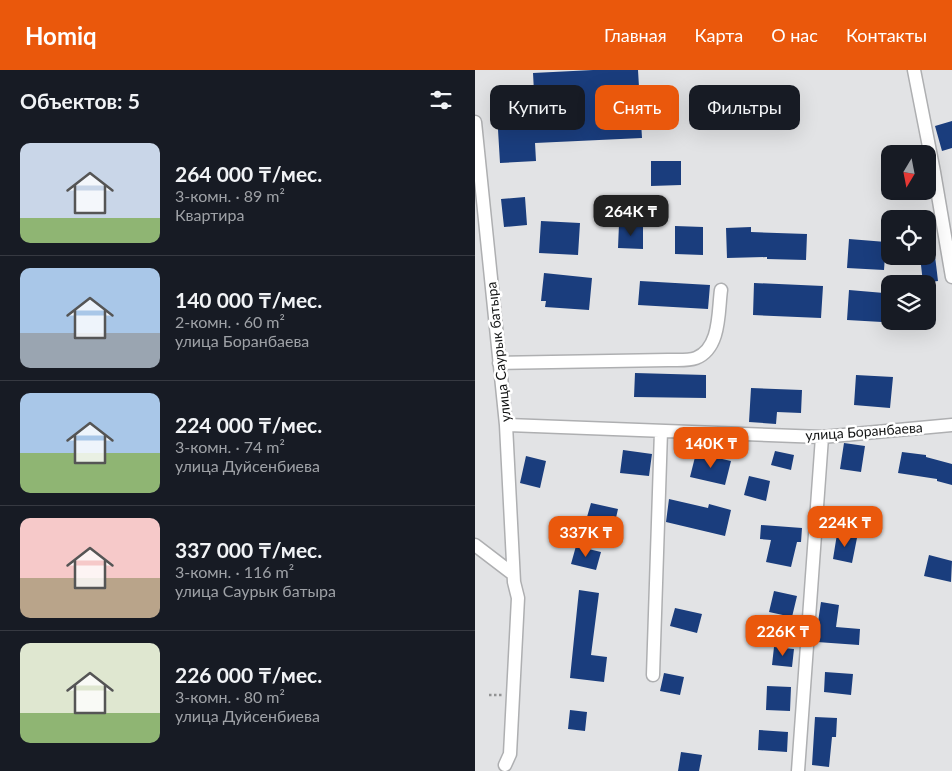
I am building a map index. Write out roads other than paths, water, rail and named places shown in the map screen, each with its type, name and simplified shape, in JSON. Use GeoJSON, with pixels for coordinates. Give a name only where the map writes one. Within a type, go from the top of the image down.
{"type":"FeatureCollection","features":[{"type":"Feature","properties":{"kind":"street"},"geometry":{"type":"LineString","coordinates":[[913,70],[934,172],[952,278]]}},
{"type":"Feature","properties":{"kind":"street","name":"улица Саурык батыра"},"geometry":{"type":"LineString","coordinates":[[475,122],[506,425],[513,578],[518,598],[510,754],[505,768]]}},
{"type":"Feature","properties":{"kind":"street"},"geometry":{"type":"LineString","coordinates":[[499,363],[695,358],[705,352],[715,336],[721,290]]}},
{"type":"Feature","properties":{"kind":"street","name":"улица Боранбаева"},"geometry":{"type":"LineString","coordinates":[[506,425],[822,437],[952,425]]}},
{"type":"Feature","properties":{"kind":"street"},"geometry":{"type":"LineString","coordinates":[[653,675],[661,431]]}},
{"type":"Feature","properties":{"kind":"street"},"geometry":{"type":"LineString","coordinates":[[798,771],[822,437]]}},
{"type":"Feature","properties":{"kind":"street"},"geometry":{"type":"LineString","coordinates":[[475,545],[513,578]]}}]}
